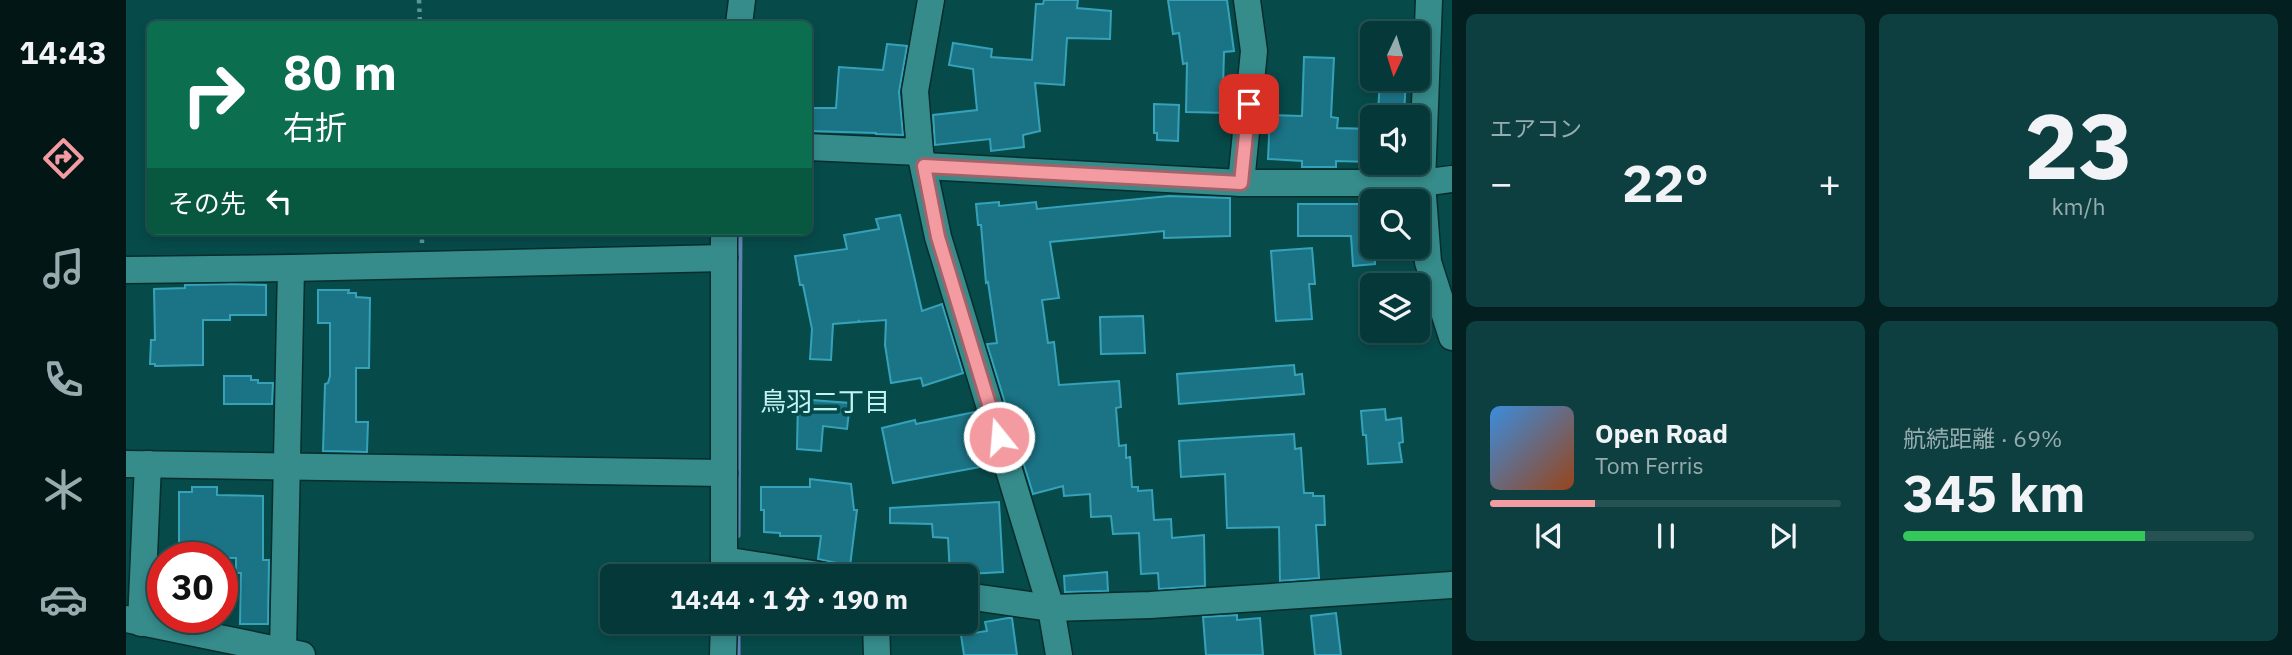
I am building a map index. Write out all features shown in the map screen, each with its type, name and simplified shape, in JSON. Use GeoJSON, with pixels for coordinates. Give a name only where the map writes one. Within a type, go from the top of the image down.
{"type":"FeatureCollection","features":[{"type":"Feature","properties":{"kind":"street"},"geometry":{"type":"LineString","coordinates":[[739,21],[742,0]]}},
{"type":"Feature","properties":{"kind":"street"},"geometry":{"type":"LineString","coordinates":[[931,0],[915,91],[922,159],[938,237],[1051,608],[1059,655]]}},
{"type":"Feature","properties":{"kind":"street"},"geometry":{"type":"LineString","coordinates":[[1241,183],[1254,51],[1247,0]]}},
{"type":"Feature","properties":{"kind":"street"},"geometry":{"type":"LineString","coordinates":[[1437,3],[1422,183],[1428,262],[1452,337]]}},
{"type":"Feature","properties":{"kind":"street"},"geometry":{"type":"LineString","coordinates":[[812,147],[922,159],[1241,183],[1422,183],[1452,179]]}},
{"type":"Feature","properties":{"kind":"street"},"geometry":{"type":"LineString","coordinates":[[724,235],[724,564]]}},
{"type":"Feature","properties":{"kind":"street"},"geometry":{"type":"LineString","coordinates":[[126,270],[724,258]]}},
{"type":"Feature","properties":{"kind":"street"},"geometry":{"type":"LineString","coordinates":[[291,268],[288,468],[293,653],[134,621],[137,464],[288,468],[724,473]]}},
{"type":"Feature","properties":{"kind":"street"},"geometry":{"type":"LineString","coordinates":[[978,598],[1051,608],[1150,605],[1452,585]]}},
{"type":"Feature","properties":{"kind":"street"},"geometry":{"type":"LineString","coordinates":[[723,655],[724,634]]}},
{"type":"Feature","properties":{"kind":"street"},"geometry":{"type":"LineString","coordinates":[[876,634],[877,655]]}},
{"type":"Feature","properties":{"kind":"path"},"geometry":{"type":"LineString","coordinates":[[419,0],[419,21]]}},
{"type":"Feature","properties":{"kind":"building"},"geometry":{"type":"Polygon","coordinates":[[[1044,0],[1078,0],[1077,8],[1111,11],[1110,39],[1067,38],[1064,85],[1035,83],[1040,131],[1023,135],[1024,147],[991,151],[990,139],[935,145],[933,115],[977,110],[973,69],[949,65],[953,43],[992,49],[991,57],[1032,60],[1036,4],[1043,4],[1044,0]]]}},
{"type":"Feature","properties":{"kind":"building"},"geometry":{"type":"Polygon","coordinates":[[[1168,0],[1227,0],[1234,51],[1224,52],[1223,89],[1230,89],[1229,113],[1186,112],[1187,63],[1183,64],[1179,33],[1173,34],[1168,0]]]}},
{"type":"Feature","properties":{"kind":"building"},"geometry":{"type":"Polygon","coordinates":[[[887,44],[907,46],[899,92],[903,135],[812,131],[812,108],[836,108],[839,67],[883,70],[887,44]]]}},
{"type":"Feature","properties":{"kind":"building"},"geometry":{"type":"Polygon","coordinates":[[[1304,57],[1334,58],[1331,117],[1338,118],[1337,128],[1360,129],[1360,162],[1336,161],[1336,167],[1302,167],[1302,161],[1268,159],[1270,115],[1302,116],[1304,57]]]}},
{"type":"Feature","properties":{"kind":"building"},"geometry":{"type":"Polygon","coordinates":[[[1379,91],[1405,91],[1405,105],[1378,105],[1379,91]]]}},
{"type":"Feature","properties":{"kind":"building"},"geometry":{"type":"Polygon","coordinates":[[[1154,104],[1179,105],[1178,141],[1157,140],[1157,133],[1154,133],[1154,104]]]}},
{"type":"Feature","properties":{"kind":"building"},"geometry":{"type":"Polygon","coordinates":[[[1169,196],[1230,198],[1230,236],[1164,238],[1164,231],[1050,242],[1059,298],[1042,300],[1048,343],[1054,342],[1059,385],[1119,381],[1121,407],[1116,408],[1119,446],[1126,445],[1126,458],[1130,457],[1132,487],[1138,487],[1138,491],[1152,490],[1154,520],[1171,519],[1172,538],[1204,535],[1205,586],[1159,589],[1158,573],[1141,574],[1139,533],[1113,534],[1111,516],[1091,517],[1090,494],[1064,496],[1063,486],[1033,494],[987,344],[997,343],[976,204],[999,202],[999,206],[1036,202],[1037,209],[1169,196]]]}},
{"type":"Feature","properties":{"kind":"building"},"geometry":{"type":"Polygon","coordinates":[[[1298,204],[1360,204],[1360,259],[1375,259],[1375,264],[1353,266],[1351,236],[1298,236],[1298,204]]]}},
{"type":"Feature","properties":{"kind":"building"},"geometry":{"type":"Polygon","coordinates":[[[900,215],[922,311],[942,304],[963,373],[923,386],[921,378],[891,383],[885,345],[886,320],[833,324],[831,360],[810,359],[812,329],[795,256],[847,249],[844,235],[879,229],[876,219],[900,215]]]}},
{"type":"Feature","properties":{"kind":"building"},"geometry":{"type":"Polygon","coordinates":[[[1312,248],[1315,284],[1309,284],[1312,319],[1276,321],[1271,251],[1312,248]]]}},
{"type":"Feature","properties":{"kind":"building"},"geometry":{"type":"Polygon","coordinates":[[[231,284],[266,285],[266,315],[230,315],[230,320],[203,320],[203,365],[150,364],[151,340],[155,340],[154,289],[231,284]]]}},
{"type":"Feature","properties":{"kind":"building"},"geometry":{"type":"Polygon","coordinates":[[[318,290],[349,290],[348,293],[356,293],[356,297],[370,298],[369,368],[356,368],[356,422],[368,422],[367,452],[323,451],[325,384],[330,376],[330,323],[318,323],[318,290]]]}},
{"type":"Feature","properties":{"kind":"building"},"geometry":{"type":"Polygon","coordinates":[[[1143,316],[1145,353],[1101,354],[1100,317],[1143,316]]]}},
{"type":"Feature","properties":{"kind":"building"},"geometry":{"type":"Polygon","coordinates":[[[1294,365],[1295,375],[1302,374],[1304,394],[1179,404],[1177,374],[1294,365]]]}},
{"type":"Feature","properties":{"kind":"building"},"geometry":{"type":"Polygon","coordinates":[[[224,376],[251,376],[251,380],[258,380],[258,383],[273,383],[272,404],[224,404],[224,376]]]}},
{"type":"Feature","properties":{"kind":"building"},"geometry":{"type":"Polygon","coordinates":[[[798,399],[850,403],[847,429],[823,426],[821,451],[797,449],[798,399]]]}},
{"type":"Feature","properties":{"kind":"building"},"geometry":{"type":"Polygon","coordinates":[[[1385,409],[1386,420],[1401,418],[1403,442],[1399,443],[1402,462],[1368,464],[1361,411],[1385,409]]]}},
{"type":"Feature","properties":{"kind":"building"},"geometry":{"type":"Polygon","coordinates":[[[975,412],[991,465],[893,483],[882,428],[915,420],[916,424],[975,412]]]}},
{"type":"Feature","properties":{"kind":"building"},"geometry":{"type":"Polygon","coordinates":[[[1294,434],[1295,449],[1301,448],[1304,493],[1324,496],[1325,525],[1316,525],[1319,578],[1280,581],[1279,527],[1227,528],[1225,474],[1181,477],[1179,441],[1294,434]]]}},
{"type":"Feature","properties":{"kind":"building"},"geometry":{"type":"Polygon","coordinates":[[[810,479],[851,484],[854,510],[857,510],[850,564],[818,559],[821,536],[780,536],[780,533],[764,532],[761,487],[810,487],[810,479]]]}},
{"type":"Feature","properties":{"kind":"building"},"geometry":{"type":"Polygon","coordinates":[[[192,487],[217,487],[217,495],[263,496],[263,560],[269,560],[268,624],[240,624],[241,573],[238,573],[238,542],[179,542],[179,492],[192,492],[192,487]]]}},
{"type":"Feature","properties":{"kind":"building"},"geometry":{"type":"Polygon","coordinates":[[[999,502],[1003,572],[978,573],[978,564],[949,564],[948,538],[933,537],[932,524],[890,523],[890,508],[999,502]]]}},
{"type":"Feature","properties":{"kind":"building"},"geometry":{"type":"Polygon","coordinates":[[[1107,572],[1108,591],[1065,592],[1064,576],[1107,572]]]}},
{"type":"Feature","properties":{"kind":"building"},"geometry":{"type":"Polygon","coordinates":[[[1336,613],[1341,655],[1315,655],[1311,616],[1336,613]]]}},
{"type":"Feature","properties":{"kind":"building"},"geometry":{"type":"Polygon","coordinates":[[[1237,615],[1237,620],[1260,618],[1263,655],[1206,655],[1203,617],[1237,615]]]}},
{"type":"Feature","properties":{"kind":"building"},"geometry":{"type":"Polygon","coordinates":[[[1012,618],[1017,655],[964,655],[961,635],[987,631],[985,622],[1012,618]]]}},
{"type":"Feature","properties":{"kind":"waterway"},"geometry":{"type":"LineString","coordinates":[[737,535],[739,235]]}},
{"type":"Feature","properties":{"kind":"waterway"},"geometry":{"type":"LineString","coordinates":[[737,634],[737,655]]}},
{"type":"Feature","properties":{"kind":"district","name":"鳥羽二丁目"},"geometry":{"type":"Point","coordinates":[825,401]}},
{"type":"Feature","properties":{"kind":"route"},"geometry":{"type":"LineString","coordinates":[[999,437],[938,237],[924,166],[1241,183],[1249,104]]}}]}
